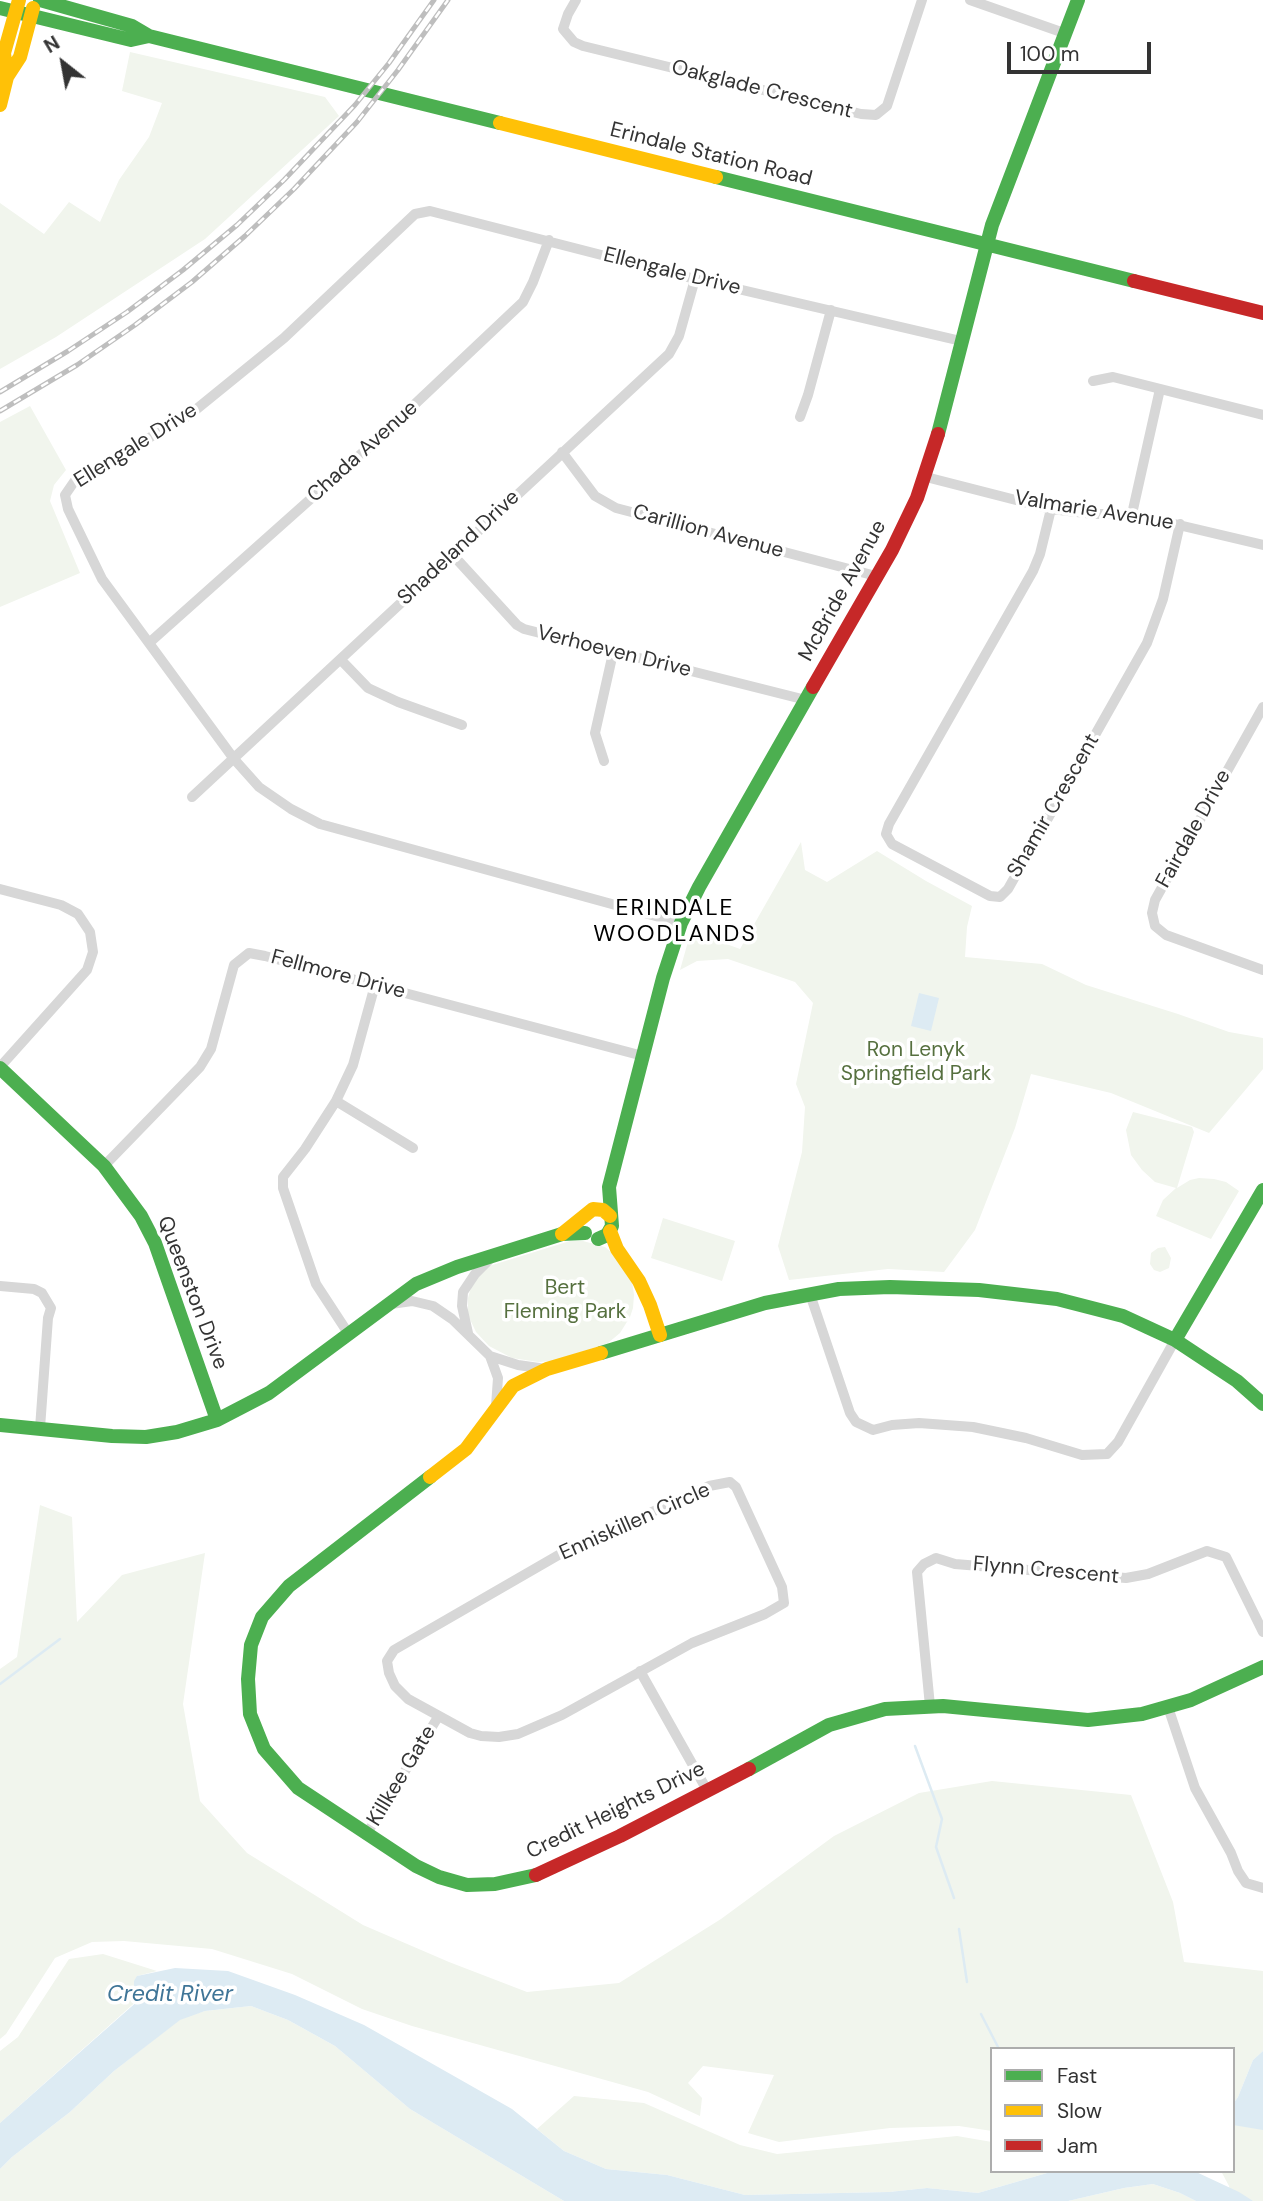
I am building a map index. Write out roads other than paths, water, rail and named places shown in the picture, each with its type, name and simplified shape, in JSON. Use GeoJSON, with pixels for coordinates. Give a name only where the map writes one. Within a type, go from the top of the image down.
{"type":"FeatureCollection","features":[{"type":"Feature","properties":{"kind":"street"},"geometry":{"type":"LineString","coordinates":[[0,105],[7,77],[20,57],[38,0]]}},
{"type":"Feature","properties":{"kind":"street","name":"Erindale Station Road"},"geometry":{"type":"LineString","coordinates":[[38,0],[132,26],[149,36],[1263,313]]}},
{"type":"Feature","properties":{"kind":"street","name":"Oakglade Crescent"},"geometry":{"type":"LineString","coordinates":[[576,0],[563,29],[567,36],[583,46],[876,116],[887,106],[922,0]]}},
{"type":"Feature","properties":{"kind":"street"},"geometry":{"type":"LineString","coordinates":[[970,0],[1064,33]]}},
{"type":"Feature","properties":{"kind":"street","name":"McBride Avenue"},"geometry":{"type":"LineString","coordinates":[[597,1224],[681,923],[900,534],[926,477],[992,225],[1078,0]]}},
{"type":"Feature","properties":{"kind":"street"},"geometry":{"type":"LineString","coordinates":[[7,77],[4,53],[18,6]]}},
{"type":"Feature","properties":{"kind":"street","name":"Erindale Station Road"},"geometry":{"type":"LineString","coordinates":[[0,8],[18,6],[31,16],[131,40],[149,36]]}},
{"type":"Feature","properties":{"kind":"street","name":"Ellengale Drive"},"geometry":{"type":"LineString","coordinates":[[681,923],[320,824],[290,809],[259,787],[234,758],[102,579],[68,509],[65,495],[76,479],[188,416],[284,338],[415,214],[430,211],[695,279],[961,341]]}},
{"type":"Feature","properties":{"kind":"street","name":"Chada Avenue"},"geometry":{"type":"LineString","coordinates":[[149,643],[379,439],[523,302],[549,240]]}},
{"type":"Feature","properties":{"kind":"street","name":"Shadeland Drive"},"geometry":{"type":"LineString","coordinates":[[192,797],[669,354],[679,336],[695,279]]}},
{"type":"Feature","properties":{"kind":"street"},"geometry":{"type":"LineString","coordinates":[[800,417],[831,310]]}},
{"type":"Feature","properties":{"kind":"street"},"geometry":{"type":"LineString","coordinates":[[1093,381],[1113,377],[1263,415]]}},
{"type":"Feature","properties":{"kind":"street"},"geometry":{"type":"LineString","coordinates":[[1132,514],[1160,389]]}},
{"type":"Feature","properties":{"kind":"street","name":"Carillion Avenue"},"geometry":{"type":"LineString","coordinates":[[562,452],[596,496],[615,508],[876,576]]}},
{"type":"Feature","properties":{"kind":"street","name":"Valmarie Avenue"},"geometry":{"type":"LineString","coordinates":[[926,477],[1051,509],[1094,514],[1132,514],[1263,545]]}},
{"type":"Feature","properties":{"kind":"street","name":"Shamir Crescent"},"geometry":{"type":"LineString","coordinates":[[1051,509],[1033,571],[889,824],[886,834],[892,844],[990,896],[1000,897],[1008,889],[1147,643],[1163,599],[1180,524]]}},
{"type":"Feature","properties":{"kind":"street","name":"Verhoeven Drive"},"geometry":{"type":"LineString","coordinates":[[453,554],[517,625],[524,629],[806,700]]}},
{"type":"Feature","properties":{"kind":"street"},"geometry":{"type":"LineString","coordinates":[[604,761],[594,733],[613,653]]}},
{"type":"Feature","properties":{"kind":"street"},"geometry":{"type":"LineString","coordinates":[[341,660],[368,688],[462,725]]}},
{"type":"Feature","properties":{"kind":"street","name":"Fairdale Drive"},"geometry":{"type":"LineString","coordinates":[[1263,707],[1155,900],[1152,913],[1156,926],[1166,935],[1263,970]]}},
{"type":"Feature","properties":{"kind":"street"},"geometry":{"type":"LineString","coordinates":[[0,889],[61,905],[78,914],[90,932],[93,952],[87,970],[79,980],[0,1068]]}},
{"type":"Feature","properties":{"kind":"street","name":"Fellmore Drive"},"geometry":{"type":"LineString","coordinates":[[104,1166],[200,1067],[211,1049],[234,965],[249,953],[643,1056]]}},
{"type":"Feature","properties":{"kind":"street"},"geometry":{"type":"LineString","coordinates":[[348,1333],[316,1284],[283,1188],[283,1177],[306,1149],[336,1101],[353,1065],[376,985]]}},
{"type":"Feature","properties":{"kind":"street","name":"Queenston Drive"},"geometry":{"type":"LineString","coordinates":[[0,1068],[104,1166],[129,1198],[155,1243],[217,1420]]}},
{"type":"Feature","properties":{"kind":"street"},"geometry":{"type":"LineString","coordinates":[[336,1101],[413,1148]]}},
{"type":"Feature","properties":{"kind":"street"},"geometry":{"type":"LineString","coordinates":[[810,1294],[850,1413],[856,1422],[873,1430],[919,1423],[973,1427],[1026,1438],[1082,1455],[1107,1454],[1118,1443],[1263,1190]]}},
{"type":"Feature","properties":{"kind":"street"},"geometry":{"type":"LineString","coordinates":[[0,1425],[102,1436],[146,1437],[177,1432],[217,1420],[269,1393],[404,1291],[428,1277],[597,1224],[639,1281],[660,1335]]}},
{"type":"Feature","properties":{"kind":"street"},"geometry":{"type":"LineString","coordinates":[[469,1336],[462,1306],[463,1292],[475,1274],[495,1256]]}},
{"type":"Feature","properties":{"kind":"street"},"geometry":{"type":"LineString","coordinates":[[0,1286],[34,1289],[43,1293],[51,1308],[40,1428]]}},
{"type":"Feature","properties":{"kind":"street","name":"Credit Heights Drive"},"geometry":{"type":"LineString","coordinates":[[1263,1404],[1237,1381],[1175,1340],[1114,1313],[1027,1294],[890,1287],[839,1289],[732,1312],[547,1369],[513,1386],[466,1449],[289,1586],[262,1617],[251,1645],[248,1679],[250,1714],[264,1749],[298,1788],[416,1866],[439,1877],[467,1885],[495,1884],[535,1875],[708,1792],[829,1725],[885,1709],[943,1706],[1088,1720],[1142,1714],[1168,1707],[1191,1700],[1263,1667]]}},
{"type":"Feature","properties":{"kind":"street"},"geometry":{"type":"LineString","coordinates":[[387,1304],[412,1301],[433,1306],[443,1311],[490,1356],[518,1366],[547,1369]]}},
{"type":"Feature","properties":{"kind":"street"},"geometry":{"type":"LineString","coordinates":[[490,1356],[498,1378],[495,1409]]}},
{"type":"Feature","properties":{"kind":"street","name":"Enniskillen Circle"},"geometry":{"type":"LineString","coordinates":[[730,1482],[736,1487],[782,1587],[783,1603],[765,1614],[692,1643],[562,1716],[518,1734],[481,1736],[438,1717],[408,1699],[395,1686],[387,1661],[394,1650],[562,1553],[709,1486],[730,1482]]}},
{"type":"Feature","properties":{"kind":"street","name":"Flynn Crescent"},"geometry":{"type":"LineString","coordinates":[[930,1706],[917,1572],[924,1564],[936,1558],[956,1564],[1125,1578],[1148,1574],[1206,1552],[1226,1557],[1263,1632]]}},
{"type":"Feature","properties":{"kind":"street"},"geometry":{"type":"LineString","coordinates":[[640,1671],[708,1792]]}},
{"type":"Feature","properties":{"kind":"street"},"geometry":{"type":"LineString","coordinates":[[1168,1707],[1195,1788],[1238,1871],[1245,1884],[1263,1888]]}},
{"type":"Feature","properties":{"kind":"street","name":"Killkee Gate"},"geometry":{"type":"LineString","coordinates":[[366,1835],[438,1717]]}},
{"type":"Feature","properties":{"kind":"water"},"geometry":{"type":"Polygon","coordinates":[[[919,993],[939,998],[931,1031],[911,1026],[919,993]]]}},
{"type":"Feature","properties":{"kind":"water","name":"Credit River"},"geometry":{"type":"Polygon","coordinates":[[[175,1968],[228,1971],[295,1995],[364,2025],[512,2109],[564,2151],[606,2169],[667,2175],[745,2195],[889,2192],[927,2188],[978,2193],[1047,2173],[1198,2173],[1253,2201],[1196,2201],[1153,2184],[1068,2201],[564,2201],[410,2109],[335,2046],[288,2020],[251,2006],[205,2011],[180,2020],[114,2071],[70,2112],[0,2169],[0,2123],[140,1999],[134,1988],[137,1976],[175,1968]]]}},
{"type":"Feature","properties":{"kind":"water"},"geometry":{"type":"Polygon","coordinates":[[[1263,2051],[1263,2130],[1235,2125],[1235,2101],[1253,2060],[1263,2051]]]}},
{"type":"Feature","properties":{"kind":"waterway"},"geometry":{"type":"LineString","coordinates":[[0,1684],[60,1639]]}},
{"type":"Feature","properties":{"kind":"waterway"},"geometry":{"type":"LineString","coordinates":[[915,1746],[942,1819],[936,1847],[954,1898]]}},
{"type":"Feature","properties":{"kind":"waterway"},"geometry":{"type":"LineString","coordinates":[[959,1929],[967,1982]]}},
{"type":"Feature","properties":{"kind":"waterway"},"geometry":{"type":"LineString","coordinates":[[981,2014],[998,2047]]}},
{"type":"Feature","properties":{"kind":"railway"},"geometry":{"type":"LineString","coordinates":[[0,392],[127,312],[237,225],[355,105],[434,0]]}},
{"type":"Feature","properties":{"kind":"railway"},"geometry":{"type":"LineString","coordinates":[[0,411],[77,365],[135,325],[192,282],[245,236],[357,122],[448,0]]}},
{"type":"Feature","properties":{"kind":"district","name":"ERINDALE WOODLANDS"},"geometry":{"type":"Point","coordinates":[675,922]}},
{"type":"Feature","properties":{"kind":"park label","name":"Ron Lenyk Springfield Park"},"geometry":{"type":"Point","coordinates":[916,1062]}},
{"type":"Feature","properties":{"kind":"park label","name":"Bert Fleming Park"},"geometry":{"type":"Point","coordinates":[565,1300]}}]}
